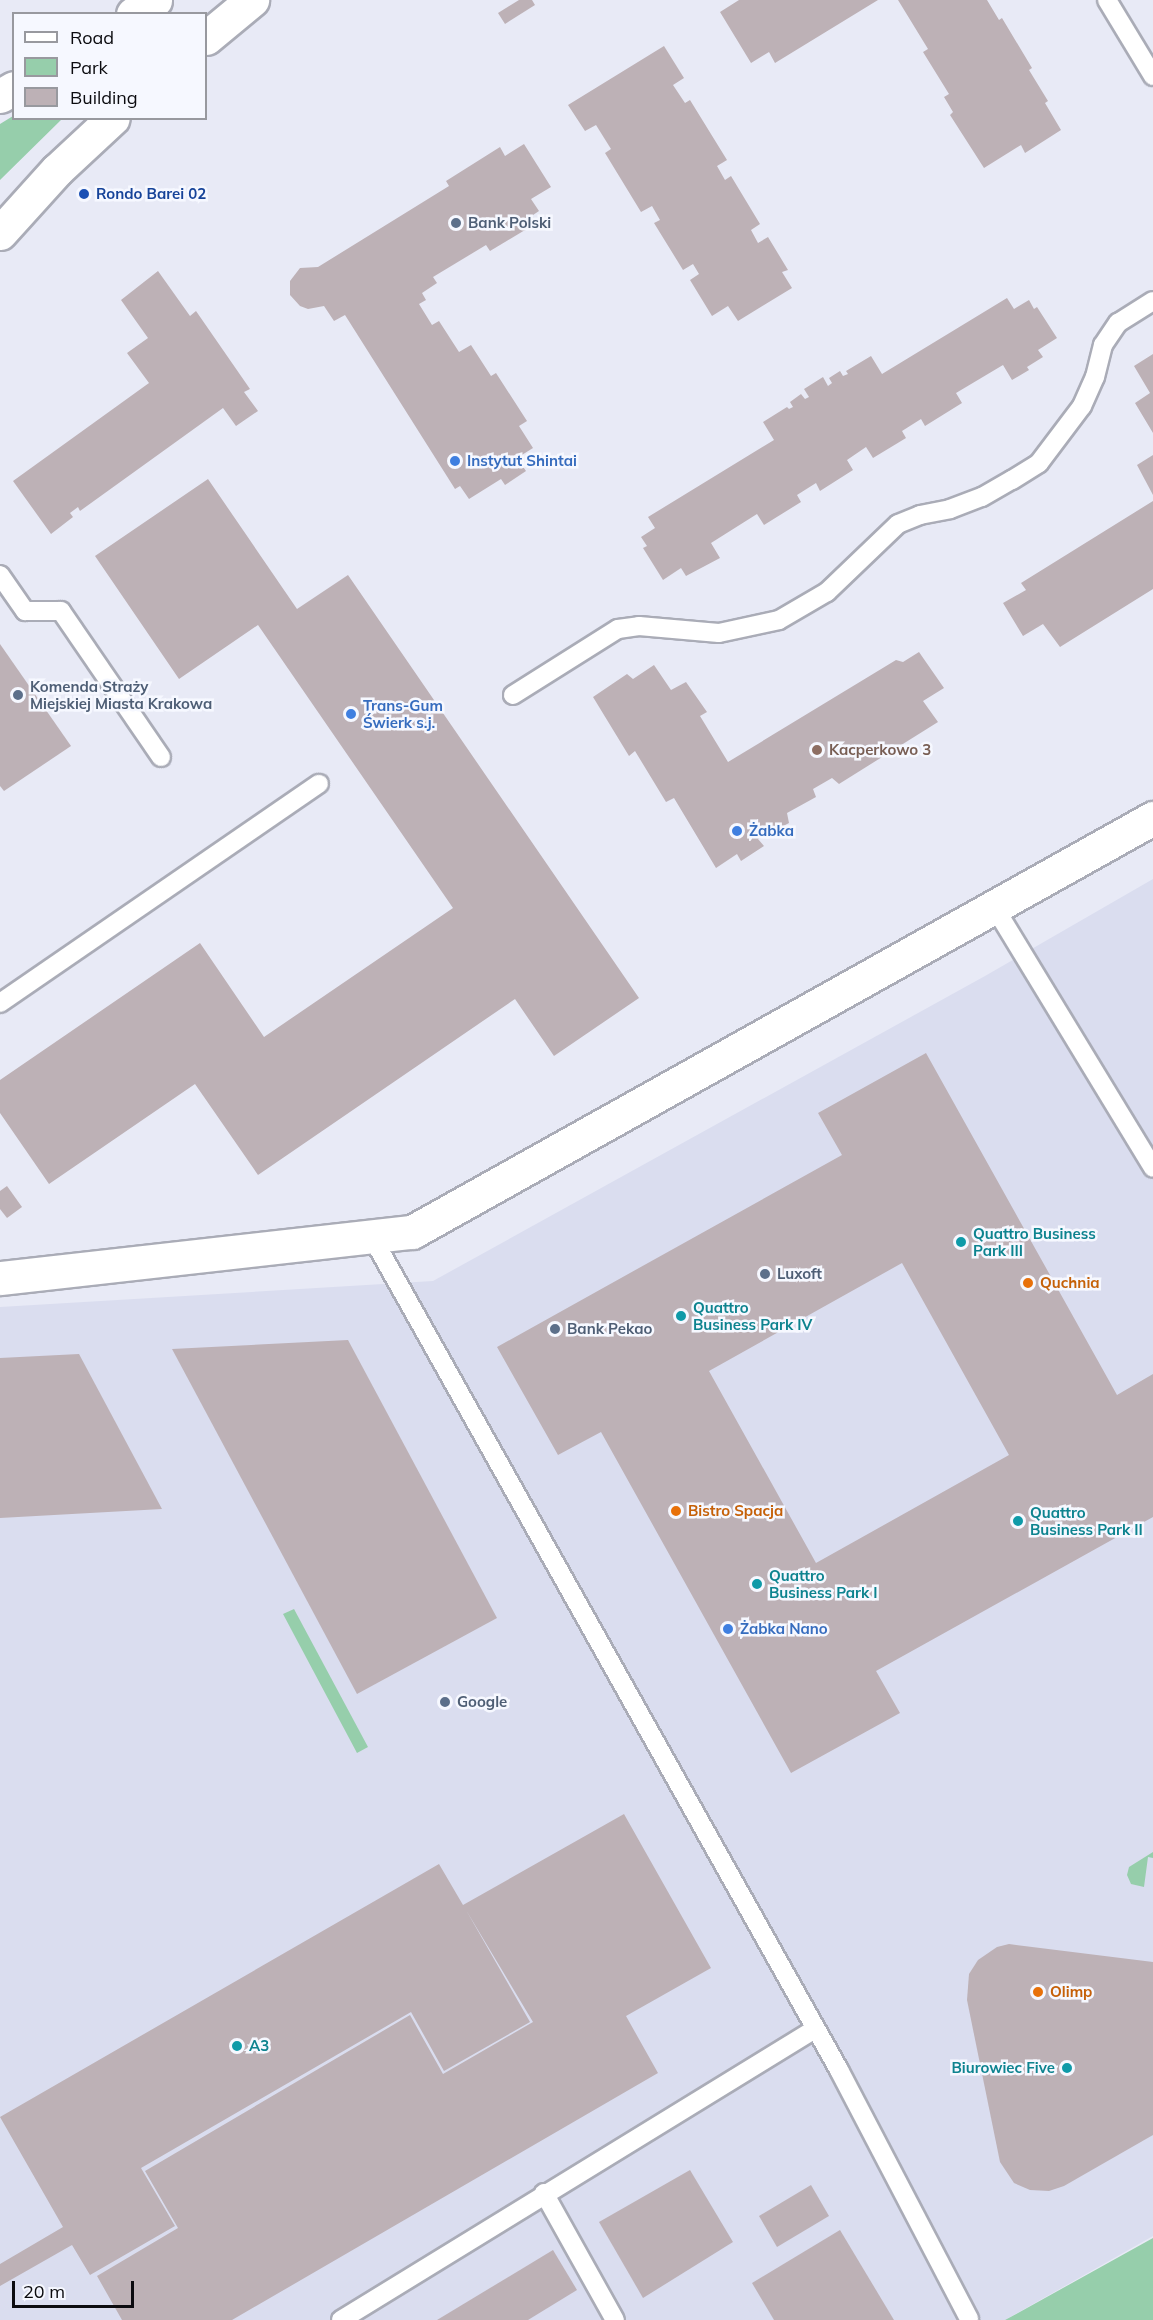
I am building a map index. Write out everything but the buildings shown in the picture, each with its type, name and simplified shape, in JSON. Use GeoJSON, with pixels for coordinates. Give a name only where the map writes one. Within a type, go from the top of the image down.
{"type":"FeatureCollection","features":[{"type":"Feature","properties":{"kind":"street"},"geometry":{"type":"LineString","coordinates":[[136,12],[155,0]]}},
{"type":"Feature","properties":{"kind":"street"},"geometry":{"type":"LineString","coordinates":[[207,37],[252,0]]}},
{"type":"Feature","properties":{"kind":"street"},"geometry":{"type":"LineString","coordinates":[[0,233],[57,170],[111,120]]}},
{"type":"Feature","properties":{"kind":"street"},"geometry":{"type":"LineString","coordinates":[[0,1278],[412,1232],[1153,818]]}},
{"type":"Feature","properties":{"kind":"lane"},"geometry":{"type":"LineString","coordinates":[[1107,0],[1153,76]]}},
{"type":"Feature","properties":{"kind":"lane"},"geometry":{"type":"LineString","coordinates":[[513,695],[618,629],[639,626],[719,633],[778,620],[827,592],[898,524],[920,515],[950,509],[971,501],[1012,480],[1039,463],[1082,406],[1095,377],[1103,345],[1118,322],[1153,301]]}},
{"type":"Feature","properties":{"kind":"lane"},"geometry":{"type":"LineString","coordinates":[[0,575],[25,611],[61,611],[161,757]]}},
{"type":"Feature","properties":{"kind":"lane"},"geometry":{"type":"LineString","coordinates":[[0,1003],[319,784]]}},
{"type":"Feature","properties":{"kind":"lane"},"geometry":{"type":"LineString","coordinates":[[995,908],[1153,1168]]}},
{"type":"Feature","properties":{"kind":"lane"},"geometry":{"type":"LineString","coordinates":[[372,1237],[815,2029],[969,2319]]}},
{"type":"Feature","properties":{"kind":"lane"},"geometry":{"type":"LineString","coordinates":[[340,2320],[815,2029]]}},
{"type":"Feature","properties":{"kind":"lane"},"geometry":{"type":"LineString","coordinates":[[544,2193],[615,2320]]}},
{"type":"Feature","properties":{"kind":"shaded area"},"geometry":{"type":"Polygon","coordinates":[[[1153,879],[1153,2236],[1005,2320],[0,2320],[0,1307],[433,1281],[985,976],[1153,879]]]}},
{"type":"Feature","properties":{"kind":"green space"},"geometry":{"type":"Polygon","coordinates":[[[12,117],[12,120],[61,120],[0,180],[0,124],[12,117]]]}},
{"type":"Feature","properties":{"kind":"green space"},"geometry":{"type":"Polygon","coordinates":[[[294,1609],[368,1747],[357,1753],[283,1614],[294,1609]]]}},
{"type":"Feature","properties":{"kind":"green space"},"geometry":{"type":"Polygon","coordinates":[[[1153,1852],[1153,1858],[1148,1857],[1144,1887],[1131,1884],[1127,1875],[1129,1867],[1153,1852]]]}},
{"type":"Feature","properties":{"kind":"green space"},"geometry":{"type":"Polygon","coordinates":[[[1153,2238],[1153,2320],[1005,2320],[1018,2313],[1153,2238]]]}},
{"type":"Feature","properties":{"kind":"place","name":"Rondo Barei 02"},"geometry":{"type":"Point","coordinates":[84,194]}},
{"type":"Feature","properties":{"kind":"place","name":"Bank Polski"},"geometry":{"type":"Point","coordinates":[456,223]}},
{"type":"Feature","properties":{"kind":"place","name":"Instytut Shintai"},"geometry":{"type":"Point","coordinates":[455,461]}},
{"type":"Feature","properties":{"kind":"place","name":"Komenda Straży Miejskiej Miasta Krakowa"},"geometry":{"type":"Point","coordinates":[18,695]}},
{"type":"Feature","properties":{"kind":"place","name":"Trans-Gum Świerk s.j."},"geometry":{"type":"Point","coordinates":[351,714]}},
{"type":"Feature","properties":{"kind":"place","name":"Kacperkowo 3"},"geometry":{"type":"Point","coordinates":[817,750]}},
{"type":"Feature","properties":{"kind":"place","name":"Żabka"},"geometry":{"type":"Point","coordinates":[737,831]}},
{"type":"Feature","properties":{"kind":"place","name":"Quattro Business Park III"},"geometry":{"type":"Point","coordinates":[961,1242]}},
{"type":"Feature","properties":{"kind":"place","name":"Luxoft"},"geometry":{"type":"Point","coordinates":[765,1274]}},
{"type":"Feature","properties":{"kind":"place","name":"Quchnia"},"geometry":{"type":"Point","coordinates":[1028,1283]}},
{"type":"Feature","properties":{"kind":"place","name":"Quattro Business Park IV"},"geometry":{"type":"Point","coordinates":[681,1316]}},
{"type":"Feature","properties":{"kind":"place","name":"Bank Pekao"},"geometry":{"type":"Point","coordinates":[555,1329]}},
{"type":"Feature","properties":{"kind":"place","name":"Bistro Spacja"},"geometry":{"type":"Point","coordinates":[676,1511]}},
{"type":"Feature","properties":{"kind":"place","name":"Quattro Business Park II"},"geometry":{"type":"Point","coordinates":[1018,1521]}},
{"type":"Feature","properties":{"kind":"place","name":"Quattro Business Park I"},"geometry":{"type":"Point","coordinates":[757,1584]}},
{"type":"Feature","properties":{"kind":"place","name":"Żabka Nano"},"geometry":{"type":"Point","coordinates":[728,1629]}},
{"type":"Feature","properties":{"kind":"place","name":"Google"},"geometry":{"type":"Point","coordinates":[445,1702]}},
{"type":"Feature","properties":{"kind":"place","name":"Olimp"},"geometry":{"type":"Point","coordinates":[1038,1992]}},
{"type":"Feature","properties":{"kind":"place","name":"A3"},"geometry":{"type":"Point","coordinates":[237,2046]}},
{"type":"Feature","properties":{"kind":"place","name":"Biurowiec Five"},"geometry":{"type":"Point","coordinates":[1067,2068]}}]}
